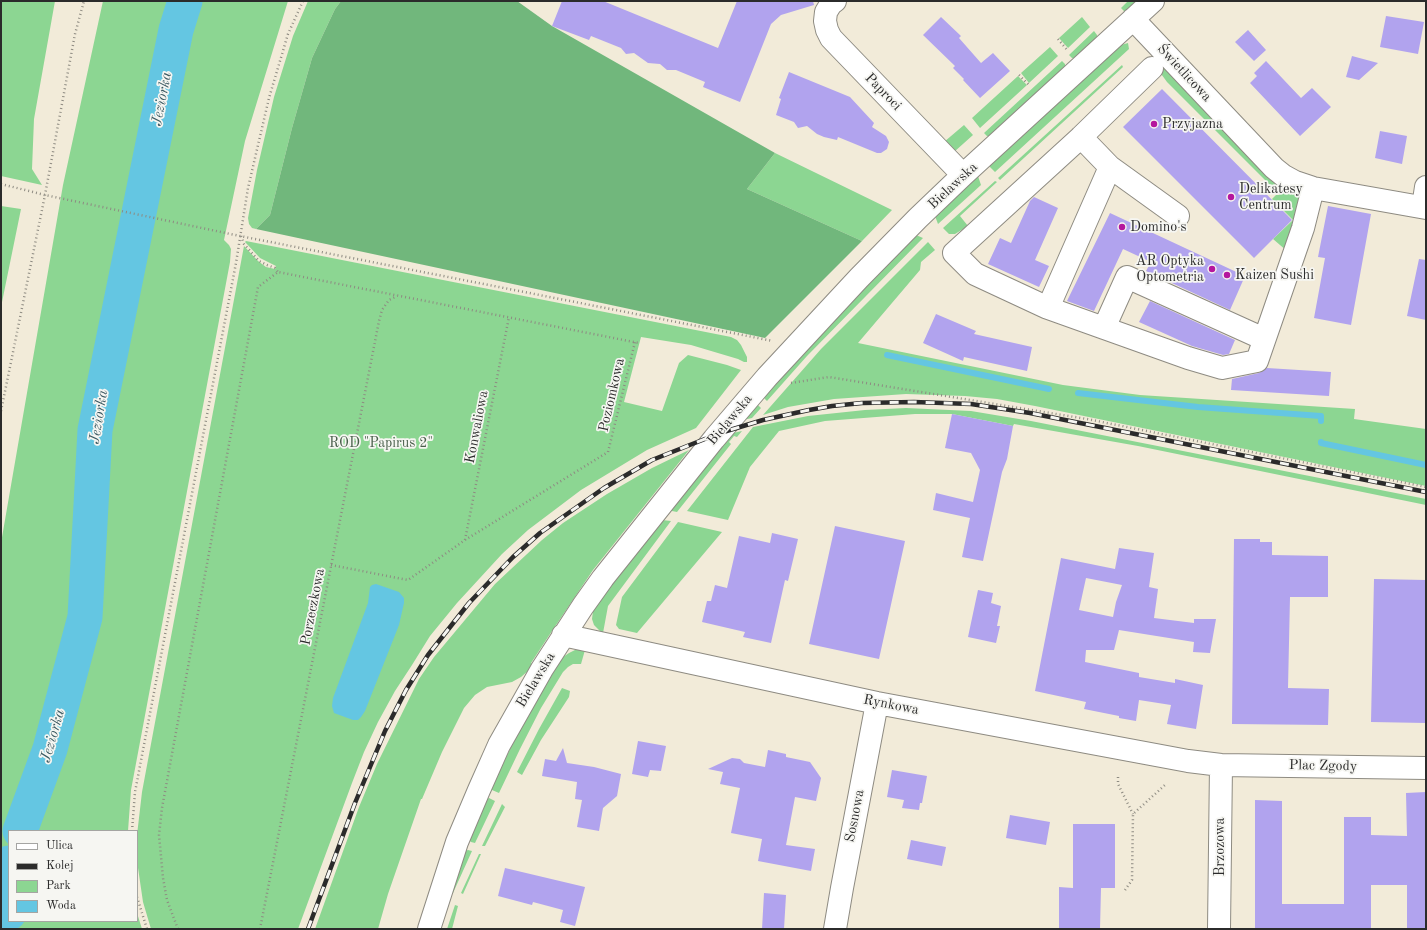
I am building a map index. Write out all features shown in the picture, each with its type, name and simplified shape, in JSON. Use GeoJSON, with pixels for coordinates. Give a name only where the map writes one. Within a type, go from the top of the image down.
{"type":"FeatureCollection","features":[{"type":"Feature","properties":{"kind":"street","name":"Paproci"},"geometry":{"type":"LineString","coordinates":[[835,1],[830,4],[826,12],[825,21],[831,38],[963,175]]}},
{"type":"Feature","properties":{"kind":"street","name":"Bielawska"},"geometry":{"type":"LineString","coordinates":[[429,929],[457,842],[499,745],[563,635],[603,578],[657,509],[736,413],[794,346],[918,218],[1153,1]]}},
{"type":"Feature","properties":{"kind":"street","name":"Świetlicowa"},"geometry":{"type":"LineString","coordinates":[[1133,19],[1274,168],[1284,176],[1295,182],[1313,188],[1425,201]]}},
{"type":"Feature","properties":{"kind":"street"},"geometry":{"type":"LineString","coordinates":[[1152,68],[1081,137],[948,248],[971,279],[1040,308],[1222,368],[1257,361],[1304,228],[1313,188]]}},
{"type":"Feature","properties":{"kind":"street"},"geometry":{"type":"LineString","coordinates":[[1081,137],[1110,167],[1178,216]]}},
{"type":"Feature","properties":{"kind":"street"},"geometry":{"type":"LineString","coordinates":[[1040,308],[1110,167]]}},
{"type":"Feature","properties":{"kind":"street"},"geometry":{"type":"LineString","coordinates":[[1104,328],[1127,277],[1264,339]]}},
{"type":"Feature","properties":{"kind":"street","name":"Rynkowa"},"geometry":{"type":"LineString","coordinates":[[563,635],[877,703],[1169,757],[1221,765]]}},
{"type":"Feature","properties":{"kind":"street","name":"Sosnowa"},"geometry":{"type":"LineString","coordinates":[[835,929],[840,894],[877,703]]}},
{"type":"Feature","properties":{"kind":"street","name":"Plac Zgody"},"geometry":{"type":"LineString","coordinates":[[1221,765],[1426,768]]}},
{"type":"Feature","properties":{"kind":"street","name":"Brzozowa"},"geometry":{"type":"LineString","coordinates":[[1220,929],[1221,765]]}},
{"type":"Feature","properties":{"kind":"path"},"geometry":{"type":"LineString","coordinates":[[1,411],[45,195],[75,34],[84,1]]}},
{"type":"Feature","properties":{"kind":"path"},"geometry":{"type":"LineString","coordinates":[[132,830],[135,792],[248,188],[269,98],[288,34],[303,1]]}},
{"type":"Feature","properties":{"kind":"path"},"geometry":{"type":"LineString","coordinates":[[1058,39],[1068,51]]}},
{"type":"Feature","properties":{"kind":"path"},"geometry":{"type":"LineString","coordinates":[[1019,74],[1030,86]]}},
{"type":"Feature","properties":{"kind":"path"},"geometry":{"type":"LineString","coordinates":[[1,184],[45,195],[240,236],[794,346]]}},
{"type":"Feature","properties":{"kind":"path"},"geometry":{"type":"LineString","coordinates":[[240,236],[244,244],[259,260],[275,268],[278,272],[639,343]]}},
{"type":"Feature","properties":{"kind":"path"},"geometry":{"type":"LineString","coordinates":[[178,929],[167,900],[163,878],[159,835],[162,808],[258,287],[278,272]]}},
{"type":"Feature","properties":{"kind":"path","name":"Porzeczkowa"},"geometry":{"type":"LineString","coordinates":[[260,929],[379,321],[382,310],[389,300],[398,296]]}},
{"type":"Feature","properties":{"kind":"path","name":"Konwaliowa"},"geometry":{"type":"LineString","coordinates":[[465,540],[509,317]]}},
{"type":"Feature","properties":{"kind":"path","name":"Poziomkowa"},"geometry":{"type":"LineString","coordinates":[[465,540],[608,452],[635,342]]}},
{"type":"Feature","properties":{"kind":"path"},"geometry":{"type":"LineString","coordinates":[[787,384],[829,377],[1079,417],[1426,488]]}},
{"type":"Feature","properties":{"kind":"path"},"geometry":{"type":"LineString","coordinates":[[331,565],[408,580],[465,540]]}},
{"type":"Feature","properties":{"kind":"path"},"geometry":{"type":"LineString","coordinates":[[1118,777],[1118,784],[1133,814],[1132,880],[1125,890]]}},
{"type":"Feature","properties":{"kind":"path"},"geometry":{"type":"LineString","coordinates":[[1133,814],[1165,785]]}},
{"type":"Feature","properties":{"kind":"path"},"geometry":{"type":"LineString","coordinates":[[138,901],[146,929]]}},
{"type":"Feature","properties":{"kind":"green space"},"geometry":{"type":"Polygon","coordinates":[[[1,1],[55,1],[34,119],[32,169],[42,185],[1,176],[1,1]]]}},
{"type":"Feature","properties":{"kind":"green space"},"geometry":{"type":"Polygon","coordinates":[[[103,1],[288,1],[245,141],[224,240],[231,249],[230,262],[131,790],[128,830],[8,830],[8,922],[138,922],[138,916],[142,929],[1,929],[1,543],[63,185],[103,1]]]}},
{"type":"Feature","properties":{"kind":"green space"},"geometry":{"type":"Polygon","coordinates":[[[308,1],[341,1],[335,9],[312,58],[292,128],[270,215],[256,229],[252,228],[249,224],[248,218],[257,170],[274,97],[293,36],[308,1]]]}},
{"type":"Feature","properties":{"kind":"green space"},"geometry":{"type":"Polygon","coordinates":[[[341,1],[517,1],[552,26],[775,153],[747,189],[862,241],[765,338],[256,229],[270,215],[292,128],[312,58],[335,9],[341,1]]]}},
{"type":"Feature","properties":{"kind":"green space"},"geometry":{"type":"Polygon","coordinates":[[[1128,1],[1138,1],[1127,11],[1124,11],[1121,8],[1128,1]]]}},
{"type":"Feature","properties":{"kind":"green space"},"geometry":{"type":"Polygon","coordinates":[[[1082,17],[1090,27],[1068,48],[1059,38],[1082,17]]]}},
{"type":"Feature","properties":{"kind":"green space"},"geometry":{"type":"Polygon","coordinates":[[[1094,31],[1097,38],[1075,58],[1072,58],[1069,55],[1094,31]]]}},
{"type":"Feature","properties":{"kind":"green space"},"geometry":{"type":"Polygon","coordinates":[[[1128,43],[1129,49],[995,172],[989,166],[1121,45],[1128,43]]]}},
{"type":"Feature","properties":{"kind":"green space"},"geometry":{"type":"Polygon","coordinates":[[[1050,47],[1058,56],[1029,83],[1021,73],[1050,47]]]}},
{"type":"Feature","properties":{"kind":"green space"},"geometry":{"type":"Polygon","coordinates":[[[1062,61],[1065,64],[1065,67],[990,136],[987,136],[984,133],[1062,61]]]}},
{"type":"Feature","properties":{"kind":"green space"},"geometry":{"type":"Polygon","coordinates":[[[1122,65],[1123,67],[1000,180],[998,178],[1122,65]]]}},
{"type":"Feature","properties":{"kind":"green space"},"geometry":{"type":"Polygon","coordinates":[[[1164,66],[1285,189],[1299,195],[1300,215],[1287,251],[1273,239],[1293,220],[1272,199],[1276,195],[1280,195],[1167,82],[1159,71],[1164,66]]]}},
{"type":"Feature","properties":{"kind":"green space"},"geometry":{"type":"Polygon","coordinates":[[[1018,76],[1027,85],[980,128],[972,118],[1018,76]]]}},
{"type":"Feature","properties":{"kind":"green space"},"geometry":{"type":"Polygon","coordinates":[[[964,125],[973,135],[954,152],[944,142],[964,125]]]}},
{"type":"Feature","properties":{"kind":"green space"},"geometry":{"type":"Polygon","coordinates":[[[775,153],[892,210],[862,241],[747,189],[775,153]]]}},
{"type":"Feature","properties":{"kind":"green space"},"geometry":{"type":"Polygon","coordinates":[[[978,176],[981,185],[938,224],[935,216],[978,176]]]}},
{"type":"Feature","properties":{"kind":"green space"},"geometry":{"type":"Polygon","coordinates":[[[995,181],[997,182],[960,216],[968,226],[955,234],[949,234],[943,228],[995,181]]]}},
{"type":"Feature","properties":{"kind":"green space"},"geometry":{"type":"Polygon","coordinates":[[[1,206],[21,209],[1,307],[1,206]]]}},
{"type":"Feature","properties":{"kind":"green space"},"geometry":{"type":"Polygon","coordinates":[[[916,235],[923,238],[807,356],[767,401],[764,398],[758,405],[761,408],[752,418],[743,420],[808,346],[916,235]]]}},
{"type":"Feature","properties":{"kind":"green space","name":"ROD \"Papirus 2\""},"geometry":{"type":"Polygon","coordinates":[[[245,242],[731,337],[737,340],[741,345],[747,357],[747,362],[691,345],[641,337],[624,402],[662,411],[679,363],[688,355],[741,370],[696,428],[647,450],[581,490],[528,530],[502,554],[457,603],[430,636],[395,691],[364,752],[298,929],[151,929],[143,902],[138,868],[138,830],[142,792],[244,246],[266,267],[275,269],[276,266],[260,258],[245,242]]]}},
{"type":"Feature","properties":{"kind":"green space"},"geometry":{"type":"Polygon","coordinates":[[[928,242],[935,250],[921,262],[920,270],[858,343],[1063,385],[1140,395],[1355,409],[1354,419],[1426,429],[1426,486],[997,399],[965,396],[906,394],[834,399],[788,407],[763,415],[821,349],[928,242]]]}},
{"type":"Feature","properties":{"kind":"green space"},"geometry":{"type":"Polygon","coordinates":[[[906,408],[971,411],[1031,421],[1426,499],[1426,505],[1138,446],[1014,424],[1013,426],[952,414],[915,414],[825,421],[779,431],[750,467],[728,520],[687,511],[753,427],[808,416],[865,410],[906,408]]]}},
{"type":"Feature","properties":{"kind":"green space"},"geometry":{"type":"Polygon","coordinates":[[[742,431],[737,437],[734,436],[729,442],[731,444],[677,512],[672,511],[672,507],[733,433],[742,431]]]}},
{"type":"Feature","properties":{"kind":"green space"},"geometry":{"type":"Polygon","coordinates":[[[689,450],[593,570],[531,663],[532,664],[529,670],[512,682],[487,687],[475,695],[464,708],[421,799],[388,894],[378,929],[315,929],[359,807],[377,764],[419,679],[434,657],[495,584],[542,540],[563,523],[607,494],[652,468],[689,450]]]}},
{"type":"Feature","properties":{"kind":"green space"},"geometry":{"type":"Polygon","coordinates":[[[662,520],[671,521],[608,606],[603,633],[601,632],[594,625],[592,619],[593,611],[662,520]]]}},
{"type":"Feature","properties":{"kind":"green space"},"geometry":{"type":"Polygon","coordinates":[[[678,522],[722,532],[637,633],[619,629],[616,625],[622,597],[678,522]]]}},
{"type":"Feature","properties":{"kind":"green space"},"geometry":{"type":"Polygon","coordinates":[[[575,650],[585,650],[581,664],[573,664],[563,672],[541,708],[499,793],[492,790],[491,788],[524,721],[560,659],[575,650]]]}},
{"type":"Feature","properties":{"kind":"green space"},"geometry":{"type":"Polygon","coordinates":[[[562,688],[570,691],[569,697],[541,740],[522,775],[517,772],[562,688]]]}},
{"type":"Feature","properties":{"kind":"green space"},"geometry":{"type":"Polygon","coordinates":[[[489,798],[495,801],[475,843],[471,842],[469,840],[486,799],[489,798]]]}},
{"type":"Feature","properties":{"kind":"green space"},"geometry":{"type":"Polygon","coordinates":[[[502,804],[505,807],[485,846],[482,846],[502,804]]]}},
{"type":"Feature","properties":{"kind":"green space"},"geometry":{"type":"Polygon","coordinates":[[[465,851],[472,851],[453,893],[451,890],[465,851]]]}},
{"type":"Feature","properties":{"kind":"green space"},"geometry":{"type":"Polygon","coordinates":[[[479,854],[481,854],[463,894],[461,893],[479,854]]]}},
{"type":"Feature","properties":{"kind":"green space"},"geometry":{"type":"Polygon","coordinates":[[[455,905],[458,906],[452,929],[447,929],[455,905]]]}},
{"type":"Feature","properties":{"kind":"water"},"geometry":{"type":"Polygon","coordinates":[[[376,584],[399,592],[404,598],[404,603],[399,625],[365,711],[358,720],[353,720],[334,713],[332,706],[333,698],[368,603],[370,587],[376,584]]]}},
{"type":"Feature","properties":{"kind":"building"},"geometry":{"type":"Polygon","coordinates":[[[562,1],[603,1],[718,48],[737,1],[813,1],[814,5],[781,15],[771,24],[740,102],[703,87],[705,82],[676,70],[667,70],[660,64],[648,63],[634,53],[626,54],[621,48],[591,36],[589,40],[552,26],[562,1]]]}},
{"type":"Feature","properties":{"kind":"building"},"geometry":{"type":"Polygon","coordinates":[[[1386,16],[1424,22],[1418,54],[1380,47],[1386,16]]]}},
{"type":"Feature","properties":{"kind":"building"},"geometry":{"type":"Polygon","coordinates":[[[941,17],[961,36],[959,38],[981,63],[993,53],[1010,71],[980,98],[953,68],[955,66],[923,35],[941,17]]]}},
{"type":"Feature","properties":{"kind":"building"},"geometry":{"type":"Polygon","coordinates":[[[1248,30],[1266,50],[1254,61],[1235,42],[1248,30]]]}},
{"type":"Feature","properties":{"kind":"building"},"geometry":{"type":"Polygon","coordinates":[[[1352,56],[1378,63],[1359,80],[1346,77],[1352,56]]]}},
{"type":"Feature","properties":{"kind":"building"},"geometry":{"type":"Polygon","coordinates":[[[1266,61],[1301,98],[1312,88],[1331,107],[1300,136],[1250,83],[1257,76],[1254,73],[1266,61]]]}},
{"type":"Feature","properties":{"kind":"building"},"geometry":{"type":"Polygon","coordinates":[[[789,72],[850,97],[874,123],[872,127],[886,136],[889,142],[887,149],[881,153],[877,153],[838,137],[837,140],[824,137],[817,134],[807,126],[798,128],[794,122],[776,115],[781,99],[779,98],[789,72]]]}},
{"type":"Feature","properties":{"kind":"building"},"geometry":{"type":"Polygon","coordinates":[[[1162,89],[1292,220],[1254,258],[1123,127],[1162,89]]]}},
{"type":"Feature","properties":{"kind":"building"},"geometry":{"type":"Polygon","coordinates":[[[1380,131],[1407,136],[1402,164],[1375,158],[1380,131]]]}},
{"type":"Feature","properties":{"kind":"building"},"geometry":{"type":"Polygon","coordinates":[[[1034,197],[1058,208],[1035,260],[1049,266],[1039,287],[988,264],[1000,238],[1011,243],[1030,201],[1034,197]]]}},
{"type":"Feature","properties":{"kind":"building"},"geometry":{"type":"Polygon","coordinates":[[[1328,206],[1371,214],[1351,325],[1314,318],[1325,258],[1318,257],[1328,206]]]}},
{"type":"Feature","properties":{"kind":"building"},"geometry":{"type":"Polygon","coordinates":[[[1110,213],[1245,276],[1230,310],[1146,271],[1151,262],[1123,249],[1094,311],[1067,301],[1110,213]]]}},
{"type":"Feature","properties":{"kind":"building"},"geometry":{"type":"Polygon","coordinates":[[[1419,259],[1426,260],[1426,320],[1407,316],[1419,259]]]}},
{"type":"Feature","properties":{"kind":"building"},"geometry":{"type":"Polygon","coordinates":[[[1150,301],[1235,340],[1229,354],[1223,355],[1192,346],[1139,322],[1150,301]]]}},
{"type":"Feature","properties":{"kind":"building"},"geometry":{"type":"Polygon","coordinates":[[[936,314],[976,331],[974,334],[1032,347],[1027,371],[964,357],[963,361],[923,343],[936,314]]]}},
{"type":"Feature","properties":{"kind":"building"},"geometry":{"type":"Polygon","coordinates":[[[1267,368],[1331,372],[1329,396],[1231,390],[1232,379],[1259,373],[1267,368]]]}},
{"type":"Feature","properties":{"kind":"building"},"geometry":{"type":"Polygon","coordinates":[[[952,414],[1013,426],[1007,459],[1002,472],[983,561],[962,557],[970,518],[933,510],[936,493],[973,502],[980,470],[971,453],[945,448],[952,414]]]}},
{"type":"Feature","properties":{"kind":"building"},"geometry":{"type":"Polygon","coordinates":[[[835,526],[905,541],[879,659],[809,644],[835,526]]]}},
{"type":"Feature","properties":{"kind":"building"},"geometry":{"type":"Polygon","coordinates":[[[772,533],[798,539],[788,581],[785,580],[771,643],[743,637],[745,632],[702,622],[707,601],[711,601],[715,585],[727,588],[739,536],[770,543],[772,533]]]}},
{"type":"Feature","properties":{"kind":"building"},"geometry":{"type":"Polygon","coordinates":[[[1234,539],[1260,539],[1260,542],[1272,542],[1272,555],[1328,556],[1328,597],[1290,597],[1288,688],[1329,689],[1328,725],[1232,724],[1234,539]]]}},
{"type":"Feature","properties":{"kind":"building"},"geometry":{"type":"Polygon","coordinates":[[[1119,548],[1154,553],[1149,587],[1158,589],[1154,618],[1194,623],[1194,619],[1216,619],[1210,653],[1193,652],[1194,642],[1119,630],[1114,650],[1086,650],[1085,662],[1139,673],[1139,677],[1175,683],[1175,679],[1203,685],[1196,729],[1167,724],[1171,705],[1139,700],[1136,721],[1084,709],[1086,702],[1035,691],[1061,558],[1115,569],[1119,548]],[[1086,578],[1079,610],[1113,617],[1122,585],[1086,578]]]}},
{"type":"Feature","properties":{"kind":"building"},"geometry":{"type":"Polygon","coordinates":[[[1374,579],[1426,580],[1426,723],[1371,722],[1374,579]]]}},
{"type":"Feature","properties":{"kind":"building"},"geometry":{"type":"Polygon","coordinates":[[[978,590],[993,593],[991,603],[1001,606],[997,626],[1000,626],[996,643],[968,637],[978,590]]]}},
{"type":"Feature","properties":{"kind":"building"},"geometry":{"type":"Polygon","coordinates":[[[638,741],[666,746],[661,771],[650,770],[648,777],[632,774],[638,741]]]}},
{"type":"Feature","properties":{"kind":"building"},"geometry":{"type":"Polygon","coordinates":[[[563,748],[567,763],[594,767],[621,774],[617,796],[603,808],[599,831],[577,827],[582,800],[575,799],[577,782],[542,776],[545,759],[556,761],[563,748]]]}},
{"type":"Feature","properties":{"kind":"building"},"geometry":{"type":"Polygon","coordinates":[[[768,750],[786,754],[786,757],[810,762],[821,778],[816,801],[795,797],[786,845],[815,849],[811,871],[758,861],[762,839],[731,833],[740,788],[720,784],[723,772],[708,769],[732,758],[740,759],[744,763],[765,767],[768,750]]]}},
{"type":"Feature","properties":{"kind":"building"},"geometry":{"type":"Polygon","coordinates":[[[892,770],[927,776],[922,803],[920,803],[919,810],[902,808],[904,800],[887,797],[892,770]]]}},
{"type":"Feature","properties":{"kind":"building"},"geometry":{"type":"Polygon","coordinates":[[[1426,792],[1426,929],[1407,929],[1407,885],[1371,885],[1371,929],[1255,929],[1255,800],[1282,801],[1282,904],[1344,904],[1344,817],[1371,817],[1371,835],[1407,836],[1406,793],[1426,792]]]}},
{"type":"Feature","properties":{"kind":"building"},"geometry":{"type":"Polygon","coordinates":[[[1010,815],[1050,822],[1046,845],[1006,838],[1010,815]]]}},
{"type":"Feature","properties":{"kind":"building"},"geometry":{"type":"Polygon","coordinates":[[[1073,824],[1115,824],[1115,888],[1101,888],[1100,929],[1059,929],[1059,887],[1073,888],[1073,824]]]}},
{"type":"Feature","properties":{"kind":"building"},"geometry":{"type":"Polygon","coordinates":[[[911,840],[946,847],[942,866],[907,859],[911,840]]]}},
{"type":"Feature","properties":{"kind":"building"},"geometry":{"type":"Polygon","coordinates":[[[505,868],[585,887],[575,926],[560,922],[563,910],[533,902],[532,905],[498,896],[505,868]]]}},
{"type":"Feature","properties":{"kind":"building"},"geometry":{"type":"Polygon","coordinates":[[[764,893],[786,895],[784,929],[762,929],[764,893]]]}},
{"type":"Feature","properties":{"kind":"waterway","name":"Jeziorka"},"geometry":{"type":"LineString","coordinates":[[20,830],[50,749],[85,617],[95,430],[176,30],[185,1]]}},
{"type":"Feature","properties":{"kind":"waterway"},"geometry":{"type":"LineString","coordinates":[[887,355],[1049,389]]}},
{"type":"Feature","properties":{"kind":"waterway"},"geometry":{"type":"LineString","coordinates":[[1078,393],[1198,407],[1321,416],[1321,421]]}},
{"type":"Feature","properties":{"kind":"waterway"},"geometry":{"type":"LineString","coordinates":[[1321,442],[1426,465]]}},
{"type":"Feature","properties":{"kind":"waterway","name":"Jeziorka"},"geometry":{"type":"LineString","coordinates":[[8,867],[3,888],[8,909]]}},
{"type":"Feature","properties":{"kind":"railway"},"geometry":{"type":"LineString","coordinates":[[308,929],[355,803],[385,731],[406,690],[428,655],[469,603],[513,557],[540,533],[604,488],[652,460],[720,433],[763,420],[832,406],[862,403],[914,402],[971,404],[1030,413],[1426,492]]}},
{"type":"Feature","properties":{"kind":"place","name":"Przyjazna"},"geometry":{"type":"Point","coordinates":[1154,124]}},
{"type":"Feature","properties":{"kind":"place","name":"Delikatesy Centrum"},"geometry":{"type":"Point","coordinates":[1231,197]}},
{"type":"Feature","properties":{"kind":"place","name":"Domino's"},"geometry":{"type":"Point","coordinates":[1122,227]}},
{"type":"Feature","properties":{"kind":"place","name":"AR Optyka Optometria"},"geometry":{"type":"Point","coordinates":[1212,269]}},
{"type":"Feature","properties":{"kind":"place","name":"Kaizen Sushi"},"geometry":{"type":"Point","coordinates":[1227,275]}}]}
